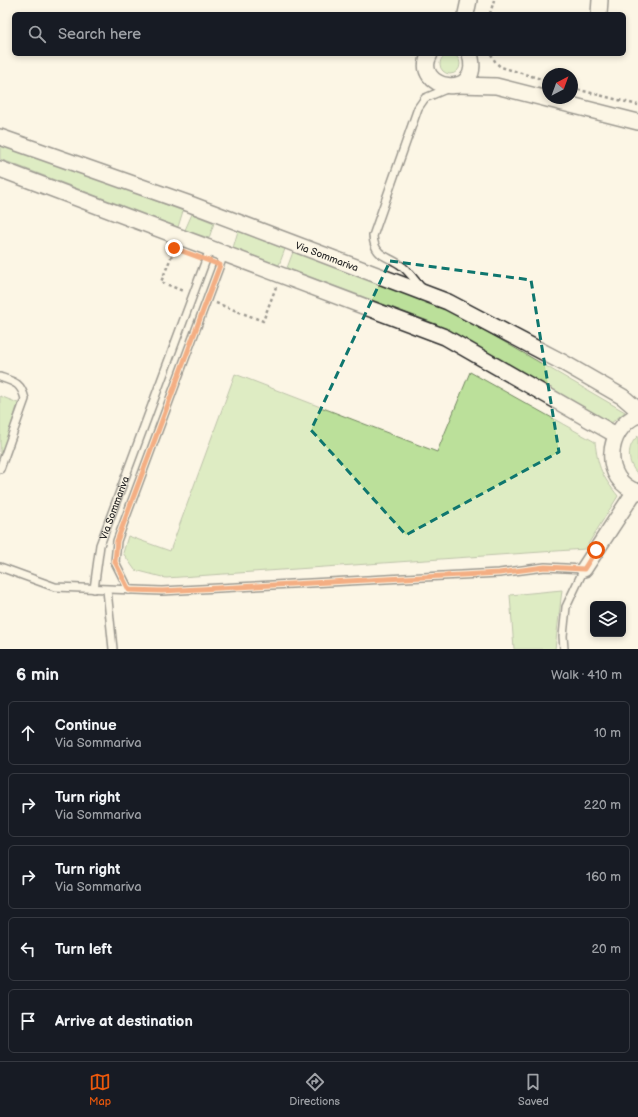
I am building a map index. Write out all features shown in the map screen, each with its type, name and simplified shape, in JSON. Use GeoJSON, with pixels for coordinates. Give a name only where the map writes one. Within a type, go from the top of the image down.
{"type":"FeatureCollection","features":[{"type":"Feature","properties":{"kind":"street"},"geometry":{"type":"LineString","coordinates":[[466,12],[469,0]]}},
{"type":"Feature","properties":{"kind":"street"},"geometry":{"type":"LineString","coordinates":[[599,12],[600,0]]}},
{"type":"Feature","properties":{"kind":"street"},"geometry":{"type":"LineString","coordinates":[[429,56],[427,64],[432,78],[437,83],[455,86],[496,86],[638,122]]}},
{"type":"Feature","properties":{"kind":"street"},"geometry":{"type":"LineString","coordinates":[[455,86],[469,76],[471,58]]}},
{"type":"Feature","properties":{"kind":"street"},"geometry":{"type":"LineString","coordinates":[[471,58],[496,86]]}},
{"type":"Feature","properties":{"kind":"street","name":"Via Sommariva"},"geometry":{"type":"LineString","coordinates":[[0,136],[190,204],[448,302],[564,363],[623,397],[638,410]]}},
{"type":"Feature","properties":{"kind":"street"},"geometry":{"type":"LineString","coordinates":[[0,169],[446,337],[616,435]]}},
{"type":"Feature","properties":{"kind":"street"},"geometry":{"type":"LineString","coordinates":[[584,569],[636,492],[624,484],[617,475],[612,464],[611,452],[616,435],[622,425],[638,415]]}},
{"type":"Feature","properties":{"kind":"lane"},"geometry":{"type":"LineString","coordinates":[[428,295],[403,266],[381,255],[374,246],[373,236],[418,108],[425,98],[455,86]]}},
{"type":"Feature","properties":{"kind":"lane","name":"Via Sommariva"},"geometry":{"type":"LineString","coordinates":[[94,589],[100,545],[210,249]]}},
{"type":"Feature","properties":{"kind":"lane","name":"Via Sommariva"},"geometry":{"type":"LineString","coordinates":[[129,590],[115,562],[117,541],[224,254]]}},
{"type":"Feature","properties":{"kind":"lane"},"geometry":{"type":"LineString","coordinates":[[0,377],[14,382],[23,390],[25,399],[0,470]]}},
{"type":"Feature","properties":{"kind":"lane"},"geometry":{"type":"LineString","coordinates":[[0,567],[55,587],[162,591],[491,573],[545,567],[584,569],[566,607],[563,636],[564,649]]}},
{"type":"Feature","properties":{"kind":"lane"},"geometry":{"type":"LineString","coordinates":[[107,590],[113,649]]}},
{"type":"Feature","properties":{"kind":"path"},"geometry":{"type":"LineString","coordinates":[[491,12],[494,0]]}},
{"type":"Feature","properties":{"kind":"path"},"geometry":{"type":"LineString","coordinates":[[492,56],[500,67],[542,79]]}},
{"type":"Feature","properties":{"kind":"path"},"geometry":{"type":"LineString","coordinates":[[578,90],[638,106]]}},
{"type":"Feature","properties":{"kind":"path"},"geometry":{"type":"LineString","coordinates":[[174,248],[181,250]]}},
{"type":"Feature","properties":{"kind":"path"},"geometry":{"type":"LineString","coordinates":[[269,284],[283,289]]}},
{"type":"Feature","properties":{"kind":"highlighted area"},"geometry":{"type":"Polygon","coordinates":[[[390,261],[531,280],[559,452],[406,535],[311,430],[390,261]]]}},
{"type":"Feature","properties":{"kind":"green space"},"geometry":{"type":"Polygon","coordinates":[[[444,56],[456,56],[459,60],[459,68],[454,73],[446,73],[441,68],[441,60],[444,56]]]}},
{"type":"Feature","properties":{"kind":"green space"},"geometry":{"type":"Polygon","coordinates":[[[0,143],[183,211],[178,227],[0,159],[0,143]]]}},
{"type":"Feature","properties":{"kind":"green space"},"geometry":{"type":"Polygon","coordinates":[[[192,214],[214,223],[209,238],[185,230],[192,214]]]}},
{"type":"Feature","properties":{"kind":"green space"},"geometry":{"type":"Polygon","coordinates":[[[238,231],[285,249],[279,265],[233,248],[238,231]]]}},
{"type":"Feature","properties":{"kind":"green space"},"geometry":{"type":"Polygon","coordinates":[[[293,252],[451,311],[625,412],[610,424],[436,324],[287,268],[293,252]]]}},
{"type":"Feature","properties":{"kind":"green space"},"geometry":{"type":"Polygon","coordinates":[[[470,372],[595,442],[599,465],[604,477],[618,496],[585,549],[166,578],[135,570],[123,553],[128,536],[170,551],[235,374],[437,452],[470,372]]]}},
{"type":"Feature","properties":{"kind":"green space"},"geometry":{"type":"Polygon","coordinates":[[[0,396],[18,403],[0,461],[0,396]]]}},
{"type":"Feature","properties":{"kind":"green space"},"geometry":{"type":"Polygon","coordinates":[[[638,436],[638,474],[634,470],[629,455],[631,445],[638,436]]]}},
{"type":"Feature","properties":{"kind":"green space"},"geometry":{"type":"Polygon","coordinates":[[[562,590],[555,649],[514,649],[510,595],[562,590]]]}},
{"type":"Feature","properties":{"kind":"route"},"geometry":{"type":"LineString","coordinates":[[174,248],[220,265],[115,548],[115,562],[117,568],[129,590],[162,591],[499,573],[545,567],[584,569],[596,550]]}}]}
